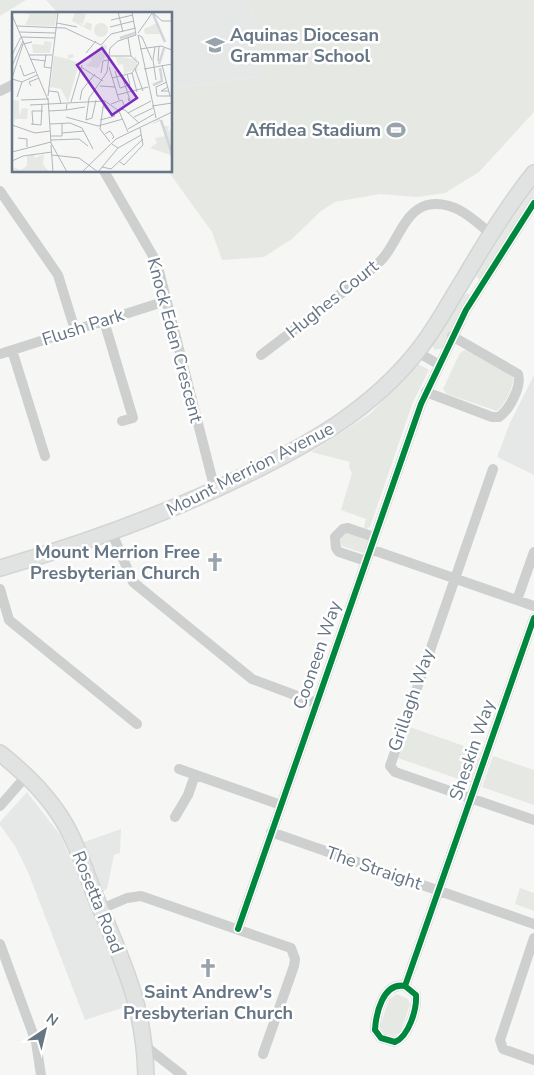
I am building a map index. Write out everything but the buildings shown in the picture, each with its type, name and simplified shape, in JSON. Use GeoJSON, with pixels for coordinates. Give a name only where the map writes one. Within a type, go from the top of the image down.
{"type":"FeatureCollection","features":[{"type":"Feature","properties":{"kind":"street"},"geometry":{"type":"LineString","coordinates":[[0,91],[12,85]]}},
{"type":"Feature","properties":{"kind":"street","name":"Knock Eden Crescent"},"geometry":{"type":"LineString","coordinates":[[105,172],[157,263],[215,490]]}},
{"type":"Feature","properties":{"kind":"street","name":"Mount Merrion Avenue"},"geometry":{"type":"LineString","coordinates":[[0,568],[112,534],[215,490],[283,457],[336,426],[381,391],[417,352],[490,234],[534,173]]}},
{"type":"Feature","properties":{"kind":"street"},"geometry":{"type":"LineString","coordinates":[[0,190],[58,275],[75,330]]}},
{"type":"Feature","properties":{"kind":"street"},"geometry":{"type":"LineString","coordinates":[[426,392],[492,417],[499,417],[505,413],[518,386],[518,374],[452,336],[490,269],[534,202]]}},
{"type":"Feature","properties":{"kind":"street","name":"Hughes Court"},"geometry":{"type":"LineString","coordinates":[[261,355],[374,268],[391,248],[408,219],[419,208],[438,204],[450,206],[461,211],[490,234]]}},
{"type":"Feature","properties":{"kind":"street","name":"Flush Park"},"geometry":{"type":"LineString","coordinates":[[0,354],[166,301]]}},
{"type":"Feature","properties":{"kind":"street"},"geometry":{"type":"LineString","coordinates":[[104,321],[133,418],[122,421]]}},
{"type":"Feature","properties":{"kind":"street","name":"Cooneen Way"},"geometry":{"type":"LineString","coordinates":[[238,929],[426,392],[452,336]]}},
{"type":"Feature","properties":{"kind":"street"},"geometry":{"type":"LineString","coordinates":[[12,350],[45,456]]}},
{"type":"Feature","properties":{"kind":"street"},"geometry":{"type":"LineString","coordinates":[[417,352],[438,364]]}},
{"type":"Feature","properties":{"kind":"street"},"geometry":{"type":"LineString","coordinates":[[453,578],[493,469]]}},
{"type":"Feature","properties":{"kind":"street"},"geometry":{"type":"LineString","coordinates":[[366,561],[339,552],[336,548],[335,537],[342,529],[348,528],[374,537]]}},
{"type":"Feature","properties":{"kind":"street"},"geometry":{"type":"LineString","coordinates":[[112,534],[133,582],[252,679],[316,703]]}},
{"type":"Feature","properties":{"kind":"street"},"geometry":{"type":"LineString","coordinates":[[370,549],[534,606]]}},
{"type":"Feature","properties":{"kind":"street"},"geometry":{"type":"LineString","coordinates":[[517,600],[534,552]]}},
{"type":"Feature","properties":{"kind":"street","name":"Grillagh Way"},"geometry":{"type":"LineString","coordinates":[[453,578],[390,766],[396,772],[471,798]]}},
{"type":"Feature","properties":{"kind":"street"},"geometry":{"type":"LineString","coordinates":[[0,588],[9,620],[137,724]]}},
{"type":"Feature","properties":{"kind":"street","name":"Sheskin Way"},"geometry":{"type":"LineString","coordinates":[[405,986],[534,618]]}},
{"type":"Feature","properties":{"kind":"street","name":"Rosetta Road"},"geometry":{"type":"LineString","coordinates":[[0,753],[27,775],[60,815],[72,838],[136,998],[145,1046],[146,1075]]}},
{"type":"Feature","properties":{"kind":"street"},"geometry":{"type":"LineString","coordinates":[[179,769],[281,805]]}},
{"type":"Feature","properties":{"kind":"street"},"geometry":{"type":"LineString","coordinates":[[175,817],[188,795],[195,774]]}},
{"type":"Feature","properties":{"kind":"street"},"geometry":{"type":"LineString","coordinates":[[0,806],[27,775]]}},
{"type":"Feature","properties":{"kind":"street"},"geometry":{"type":"LineString","coordinates":[[471,798],[534,820]]}},
{"type":"Feature","properties":{"kind":"street","name":"The Straight"},"geometry":{"type":"LineString","coordinates":[[272,832],[534,924]]}},
{"type":"Feature","properties":{"kind":"street"},"geometry":{"type":"LineString","coordinates":[[101,909],[127,898],[141,896],[285,944],[291,948],[294,954],[294,966],[263,1054]]}},
{"type":"Feature","properties":{"kind":"street"},"geometry":{"type":"LineString","coordinates":[[534,938],[500,1040],[503,1048],[534,1060]]}},
{"type":"Feature","properties":{"kind":"street"},"geometry":{"type":"LineString","coordinates":[[0,944],[36,1042],[40,1075]]}},
{"type":"Feature","properties":{"kind":"street"},"geometry":{"type":"LineString","coordinates":[[398,984],[405,986],[416,995],[417,1002],[407,1031],[404,1036],[395,1042],[381,1038],[375,1030],[375,1022],[386,993],[391,987],[398,984]]}},
{"type":"Feature","properties":{"kind":"street"},"geometry":{"type":"LineString","coordinates":[[145,1046],[182,1075]]}},
{"type":"Feature","properties":{"kind":"street"},"geometry":{"type":"LineString","coordinates":[[169,1064],[170,1075]]}},
{"type":"Feature","properties":{"kind":"shaded area"},"geometry":{"type":"Polygon","coordinates":[[[0,0],[26,0],[0,16],[0,0]]]}},
{"type":"Feature","properties":{"kind":"shaded area","name":"Aquinas Diocesan Grammar School"},"geometry":{"type":"Polygon","coordinates":[[[46,0],[250,0],[264,76],[172,89],[172,12],[57,12],[46,0]]]}},
{"type":"Feature","properties":{"kind":"shaded area","name":"Affidea Stadium"},"geometry":{"type":"Polygon","coordinates":[[[250,0],[534,0],[534,112],[479,172],[445,193],[417,197],[380,194],[335,202],[321,211],[292,239],[264,257],[222,260],[212,232],[169,172],[172,172],[172,89],[263,76],[250,0]]]}},
{"type":"Feature","properties":{"kind":"shaded area"},"geometry":{"type":"Polygon","coordinates":[[[534,183],[534,197],[480,279],[476,277],[491,246],[534,183]]]}},
{"type":"Feature","properties":{"kind":"shaded area"},"geometry":{"type":"Polygon","coordinates":[[[467,293],[470,295],[443,348],[435,350],[432,343],[459,301],[467,293]]]}},
{"type":"Feature","properties":{"kind":"shaded area"},"geometry":{"type":"Polygon","coordinates":[[[470,350],[513,377],[508,395],[497,411],[447,394],[443,389],[460,353],[470,350]]]}},
{"type":"Feature","properties":{"kind":"shaded area"},"geometry":{"type":"Polygon","coordinates":[[[418,364],[429,370],[413,402],[370,527],[366,529],[364,527],[366,519],[341,510],[352,473],[349,468],[350,462],[311,452],[370,414],[418,364]]]}},
{"type":"Feature","properties":{"kind":"shaded area"},"geometry":{"type":"Polygon","coordinates":[[[534,375],[534,475],[497,457],[510,423],[534,375]]]}},
{"type":"Feature","properties":{"kind":"shaded area"},"geometry":{"type":"Polygon","coordinates":[[[349,531],[366,537],[369,542],[363,553],[342,546],[342,537],[349,531]]]}},
{"type":"Feature","properties":{"kind":"shaded area"},"geometry":{"type":"Polygon","coordinates":[[[410,727],[481,752],[470,783],[398,758],[410,727]]]}},
{"type":"Feature","properties":{"kind":"shaded area"},"geometry":{"type":"Polygon","coordinates":[[[493,756],[534,770],[534,805],[482,787],[493,756]]]}},
{"type":"Feature","properties":{"kind":"shaded area"},"geometry":{"type":"Polygon","coordinates":[[[27,792],[61,836],[116,967],[128,1006],[85,1020],[28,872],[15,846],[0,825],[0,822],[27,792]]]}},
{"type":"Feature","properties":{"kind":"shaded area"},"geometry":{"type":"Polygon","coordinates":[[[121,829],[120,853],[114,855],[107,889],[102,892],[84,842],[121,829]]]}},
{"type":"Feature","properties":{"kind":"shaded area"},"geometry":{"type":"Polygon","coordinates":[[[520,888],[534,893],[534,911],[515,904],[520,888]]]}},
{"type":"Feature","properties":{"kind":"shaded area"},"geometry":{"type":"Polygon","coordinates":[[[397,994],[408,999],[410,1004],[401,1031],[394,1036],[384,1033],[380,1027],[389,999],[397,994]]]}},
{"type":"Feature","properties":{"kind":"cycle path"},"geometry":{"type":"LineString","coordinates":[[238,929],[421,404],[466,310],[534,203]]}},
{"type":"Feature","properties":{"kind":"cycle path"},"geometry":{"type":"LineString","coordinates":[[405,986],[397,986],[391,989],[382,1000],[375,1030],[381,1038],[395,1042],[400,1039],[411,1022],[416,995],[405,986],[534,618]]}},
{"type":"Feature","properties":{"kind":"place","name":"Aquinas Diocesan Grammar School"},"geometry":{"type":"Point","coordinates":[215,45]}},
{"type":"Feature","properties":{"kind":"place","name":"Affidea Stadium"},"geometry":{"type":"Point","coordinates":[396,130]}},
{"type":"Feature","properties":{"kind":"place","name":"Mount Merrion Free Presbyterian Church"},"geometry":{"type":"Point","coordinates":[215,562]}},
{"type":"Feature","properties":{"kind":"place","name":"Saint Andrew's Presbyterian Church"},"geometry":{"type":"Point","coordinates":[208,968]}}]}
